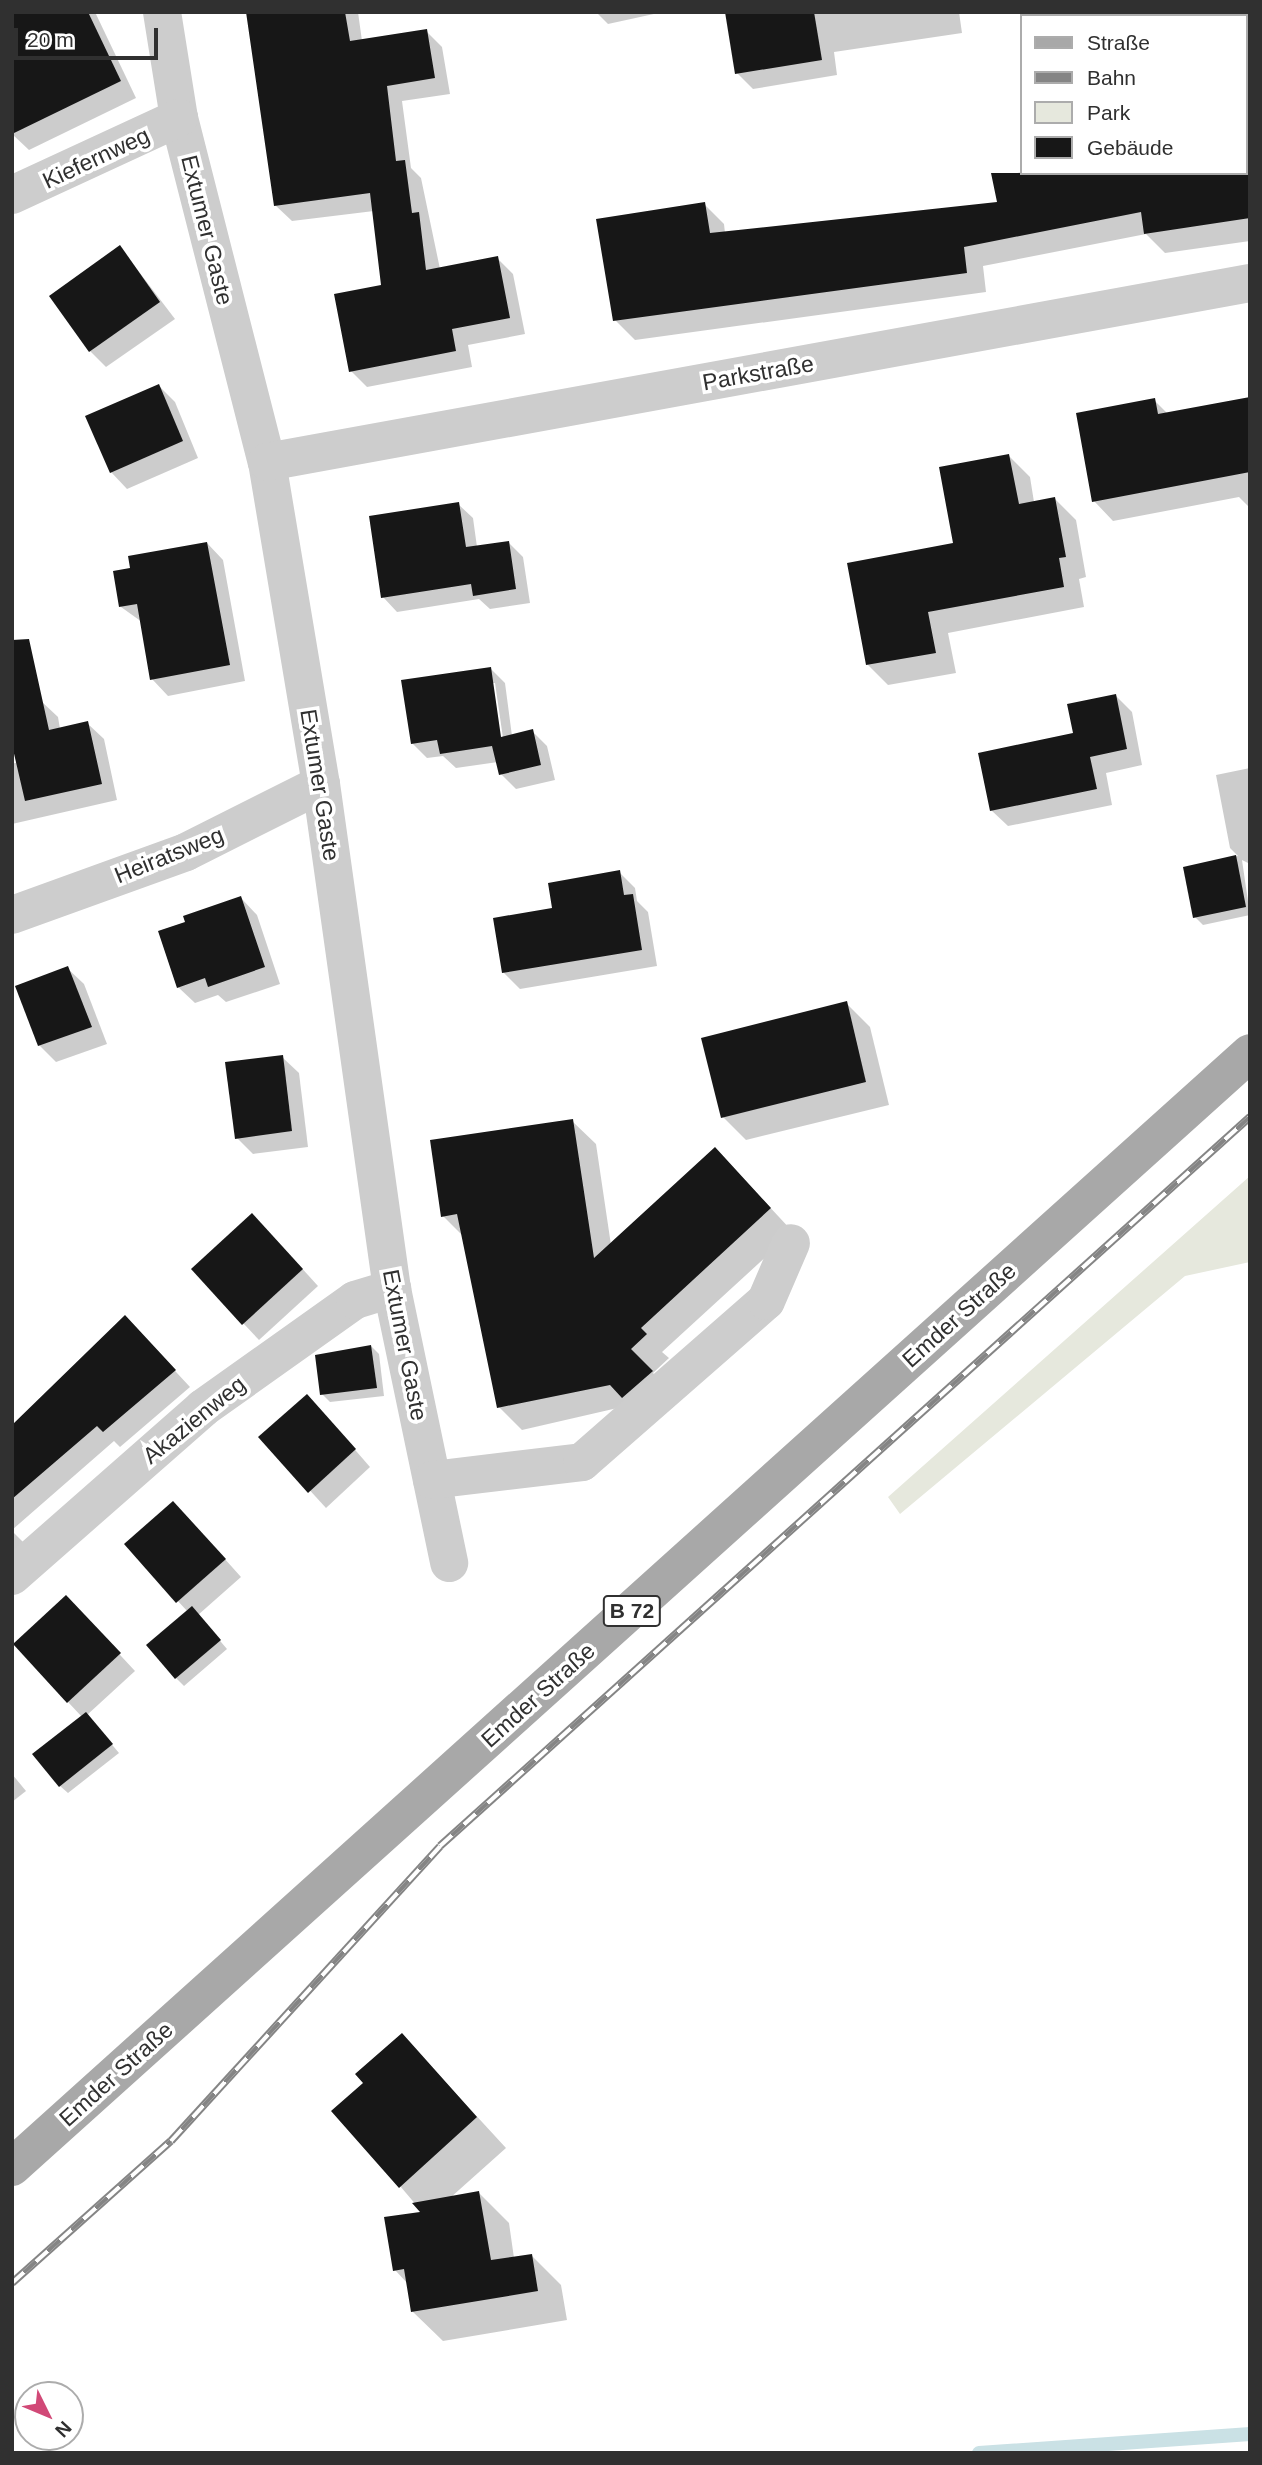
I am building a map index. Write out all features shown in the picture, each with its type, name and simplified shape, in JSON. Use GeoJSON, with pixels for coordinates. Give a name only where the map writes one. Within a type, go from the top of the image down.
{"type":"FeatureCollection","features":[{"type":"Feature","properties":{"kind":"main road","name":"Emder Straße"},"geometry":{"type":"LineString","coordinates":[[12,2167],[1250,1053]]}},
{"type":"Feature","properties":{"kind":"street","name":"Extumer Gaste"},"geometry":{"type":"LineString","coordinates":[[162,12],[179,118],[267,462],[321,784],[392,1289],[449,1563]]}},
{"type":"Feature","properties":{"kind":"street","name":"Kiefernweg"},"geometry":{"type":"LineString","coordinates":[[12,195],[88,164],[179,118]]}},
{"type":"Feature","properties":{"kind":"street","name":"Parkstraße"},"geometry":{"type":"LineString","coordinates":[[267,462],[1250,284]]}},
{"type":"Feature","properties":{"kind":"street","name":"Heiratsweg"},"geometry":{"type":"LineString","coordinates":[[12,915],[186,852],[321,784]]}},
{"type":"Feature","properties":{"kind":"street"},"geometry":{"type":"LineString","coordinates":[[432,1480],[582,1462],[766,1301],[791,1243]]}},
{"type":"Feature","properties":{"kind":"street","name":"Akazienweg"},"geometry":{"type":"LineString","coordinates":[[12,1576],[203,1408],[355,1300],[392,1289]]}},
{"type":"Feature","properties":{"kind":"green space"},"geometry":{"type":"Polygon","coordinates":[[[1250,1176],[1250,1262],[1185,1276],[900,1514],[888,1497],[1250,1176]]]}},
{"type":"Feature","properties":{"kind":"building"},"geometry":{"type":"Polygon","coordinates":[[[12,12],[88,12],[121,81],[12,134],[12,12]]]}},
{"type":"Feature","properties":{"kind":"building"},"geometry":{"type":"Polygon","coordinates":[[[246,12],[345,12],[350,41],[427,29],[435,78],[387,86],[396,161],[405,160],[412,213],[419,212],[426,270],[498,256],[510,318],[452,329],[456,351],[349,372],[334,294],[381,285],[370,193],[274,206],[246,12]]]}},
{"type":"Feature","properties":{"kind":"building"},"geometry":{"type":"Polygon","coordinates":[[[725,12],[814,12],[822,60],[735,74],[725,12]]]}},
{"type":"Feature","properties":{"kind":"building"},"geometry":{"type":"Polygon","coordinates":[[[991,173],[1250,173],[1250,218],[1144,234],[1141,212],[964,247],[967,273],[613,321],[596,219],[705,202],[710,233],[997,202],[991,173]]]}},
{"type":"Feature","properties":{"kind":"building"},"geometry":{"type":"Polygon","coordinates":[[[120,245],[160,302],[89,352],[49,296],[120,245]]]}},
{"type":"Feature","properties":{"kind":"building"},"geometry":{"type":"Polygon","coordinates":[[[159,384],[183,441],[110,473],[85,416],[159,384]]]}},
{"type":"Feature","properties":{"kind":"building"},"geometry":{"type":"Polygon","coordinates":[[[1250,397],[1250,472],[1092,502],[1076,413],[1155,398],[1158,414],[1250,397]]]}},
{"type":"Feature","properties":{"kind":"building"},"geometry":{"type":"Polygon","coordinates":[[[1009,454],[1019,504],[1055,497],[1066,557],[1059,558],[1064,587],[928,612],[936,653],[866,665],[847,563],[953,543],[939,467],[1009,454]]]}},
{"type":"Feature","properties":{"kind":"building"},"geometry":{"type":"Polygon","coordinates":[[[459,502],[466,547],[509,541],[516,589],[473,596],[471,584],[381,598],[369,516],[459,502]]]}},
{"type":"Feature","properties":{"kind":"building"},"geometry":{"type":"Polygon","coordinates":[[[207,542],[230,665],[150,680],[137,604],[119,607],[113,571],[130,568],[128,556],[207,542]]]}},
{"type":"Feature","properties":{"kind":"building"},"geometry":{"type":"Polygon","coordinates":[[[29,639],[49,730],[88,721],[102,784],[25,801],[12,745],[12,640],[29,639]]]}},
{"type":"Feature","properties":{"kind":"building"},"geometry":{"type":"Polygon","coordinates":[[[491,667],[501,737],[533,729],[541,765],[499,775],[492,746],[440,754],[437,740],[411,744],[401,680],[491,667]]]}},
{"type":"Feature","properties":{"kind":"building"},"geometry":{"type":"Polygon","coordinates":[[[1116,694],[1127,749],[1090,757],[1097,789],[990,811],[978,753],[1073,733],[1067,704],[1116,694]]]}},
{"type":"Feature","properties":{"kind":"building"},"geometry":{"type":"Polygon","coordinates":[[[1236,855],[1246,907],[1193,918],[1183,867],[1236,855]]]}},
{"type":"Feature","properties":{"kind":"building"},"geometry":{"type":"Polygon","coordinates":[[[620,870],[624,895],[633,894],[642,950],[502,973],[493,918],[552,908],[548,883],[620,870]]]}},
{"type":"Feature","properties":{"kind":"building"},"geometry":{"type":"Polygon","coordinates":[[[241,896],[265,967],[208,987],[205,978],[177,988],[158,931],[185,922],[183,916],[241,896]]]}},
{"type":"Feature","properties":{"kind":"building"},"geometry":{"type":"Polygon","coordinates":[[[68,966],[92,1027],[38,1046],[15,986],[68,966]]]}},
{"type":"Feature","properties":{"kind":"building"},"geometry":{"type":"Polygon","coordinates":[[[847,1001],[866,1082],[721,1118],[701,1038],[847,1001]]]}},
{"type":"Feature","properties":{"kind":"building"},"geometry":{"type":"Polygon","coordinates":[[[283,1055],[292,1131],[235,1139],[225,1062],[283,1055]]]}},
{"type":"Feature","properties":{"kind":"building"},"geometry":{"type":"Polygon","coordinates":[[[573,1119],[594,1258],[715,1147],[771,1208],[641,1328],[647,1334],[631,1349],[653,1371],[622,1398],[610,1385],[497,1408],[457,1214],[441,1217],[430,1140],[573,1119]]]}},
{"type":"Feature","properties":{"kind":"building"},"geometry":{"type":"Polygon","coordinates":[[[252,1213],[303,1269],[242,1325],[191,1269],[252,1213]]]}},
{"type":"Feature","properties":{"kind":"building"},"geometry":{"type":"Polygon","coordinates":[[[125,1315],[176,1370],[103,1432],[97,1426],[12,1499],[12,1425],[125,1315]]]}},
{"type":"Feature","properties":{"kind":"building"},"geometry":{"type":"Polygon","coordinates":[[[371,1345],[377,1388],[320,1395],[315,1355],[371,1345]]]}},
{"type":"Feature","properties":{"kind":"building"},"geometry":{"type":"Polygon","coordinates":[[[307,1394],[356,1449],[308,1493],[258,1437],[307,1394]]]}},
{"type":"Feature","properties":{"kind":"building"},"geometry":{"type":"Polygon","coordinates":[[[173,1501],[226,1559],[176,1603],[124,1544],[173,1501]]]}},
{"type":"Feature","properties":{"kind":"building"},"geometry":{"type":"Polygon","coordinates":[[[66,1595],[121,1653],[67,1703],[13,1644],[66,1595]]]}},
{"type":"Feature","properties":{"kind":"building"},"geometry":{"type":"Polygon","coordinates":[[[192,1606],[221,1640],[175,1679],[146,1645],[192,1606]]]}},
{"type":"Feature","properties":{"kind":"building"},"geometry":{"type":"Polygon","coordinates":[[[86,1712],[113,1744],[59,1787],[32,1754],[86,1712]]]}},
{"type":"Feature","properties":{"kind":"building"},"geometry":{"type":"Polygon","coordinates":[[[402,2033],[477,2117],[399,2188],[331,2111],[363,2083],[355,2074],[402,2033]]]}},
{"type":"Feature","properties":{"kind":"building"},"geometry":{"type":"Polygon","coordinates":[[[479,2191],[491,2260],[532,2254],[538,2291],[411,2312],[404,2269],[393,2271],[384,2217],[420,2212],[412,2203],[479,2191]]]}},
{"type":"Feature","properties":{"kind":"waterway"},"geometry":{"type":"LineString","coordinates":[[979,2453],[1250,2434]]}},
{"type":"Feature","properties":{"kind":"railway"},"geometry":{"type":"LineString","coordinates":[[12,2283],[171,2141],[440,1846],[1250,1117]]}}]}
